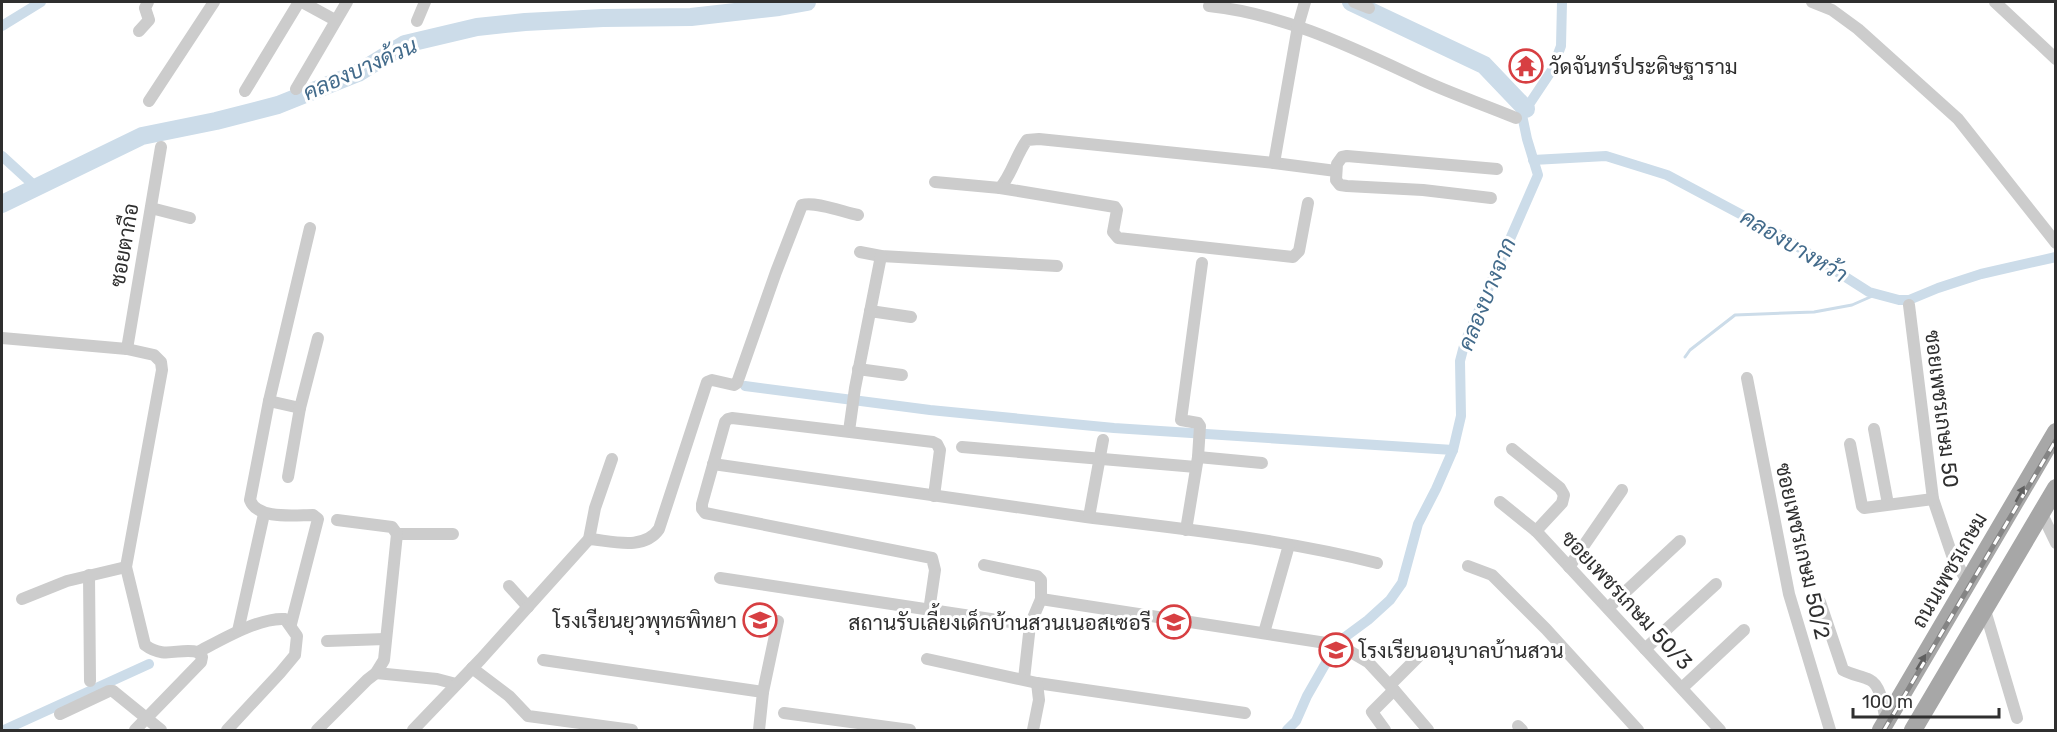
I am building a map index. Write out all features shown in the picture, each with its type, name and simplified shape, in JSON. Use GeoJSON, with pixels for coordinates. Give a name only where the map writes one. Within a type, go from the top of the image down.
{"type":"FeatureCollection","features":[{"type":"Feature","properties":{"kind":"main road","name":"ถนนเพชรเกษม"},"geometry":{"type":"LineString","coordinates":[[1883,726],[2055,432]]}},
{"type":"Feature","properties":{"kind":"main road"},"geometry":{"type":"LineString","coordinates":[[1918,727],[1984,608],[2055,488]]}},
{"type":"Feature","properties":{"kind":"main road"},"geometry":{"type":"LineString","coordinates":[[2006,519],[2012,536],[2018,538],[2028,536]]}},
{"type":"Feature","properties":{"kind":"main road"},"geometry":{"type":"LineString","coordinates":[[1986,553],[2006,549],[2013,556],[2010,565]]}},
{"type":"Feature","properties":{"kind":"street"},"geometry":{"type":"LineString","coordinates":[[139,31],[149,20],[145,8],[148,2]]}},
{"type":"Feature","properties":{"kind":"street"},"geometry":{"type":"LineString","coordinates":[[149,101],[214,2]]}},
{"type":"Feature","properties":{"kind":"street"},"geometry":{"type":"LineString","coordinates":[[245,91],[301,2],[335,20]]}},
{"type":"Feature","properties":{"kind":"street"},"geometry":{"type":"LineString","coordinates":[[296,89],[347,2]]}},
{"type":"Feature","properties":{"kind":"street"},"geometry":{"type":"LineString","coordinates":[[417,21],[425,2]]}},
{"type":"Feature","properties":{"kind":"street"},"geometry":{"type":"LineString","coordinates":[[1274,163],[1298,26],[1305,2]]}},
{"type":"Feature","properties":{"kind":"street"},"geometry":{"type":"LineString","coordinates":[[1354,2],[1368,8]]}},
{"type":"Feature","properties":{"kind":"street"},"geometry":{"type":"LineString","coordinates":[[1812,2],[1832,10],[1851,24],[1958,119],[2055,243]]}},
{"type":"Feature","properties":{"kind":"street"},"geometry":{"type":"LineString","coordinates":[[1995,2],[2055,59]]}},
{"type":"Feature","properties":{"kind":"street"},"geometry":{"type":"LineString","coordinates":[[1209,6],[1252,12],[1298,26],[1516,118]]}},
{"type":"Feature","properties":{"kind":"street"},"geometry":{"type":"LineString","coordinates":[[1000,188],[1027,140],[1336,171]]}},
{"type":"Feature","properties":{"kind":"street","name":"ซอยตากือ"},"geometry":{"type":"LineString","coordinates":[[127,349],[161,147]]}},
{"type":"Feature","properties":{"kind":"street"},"geometry":{"type":"LineString","coordinates":[[1491,198],[1424,190],[1347,186],[1338,183],[1336,171],[1338,160],[1347,156],[1497,169]]}},
{"type":"Feature","properties":{"kind":"street"},"geometry":{"type":"LineString","coordinates":[[935,182],[1000,188],[1114,207],[1117,210],[1113,232],[1118,238],[1293,257],[1299,251],[1308,203]]}},
{"type":"Feature","properties":{"kind":"street"},"geometry":{"type":"LineString","coordinates":[[589,539],[639,543],[652,539],[659,529],[707,382],[712,380],[734,386],[737,383],[802,205],[806,203],[858,215]]}},
{"type":"Feature","properties":{"kind":"street"},"geometry":{"type":"LineString","coordinates":[[151,208],[190,218]]}},
{"type":"Feature","properties":{"kind":"street"},"geometry":{"type":"LineString","coordinates":[[291,624],[318,519],[313,515],[264,514],[252,505],[250,500],[269,401],[309,228]]}},
{"type":"Feature","properties":{"kind":"street"},"geometry":{"type":"LineString","coordinates":[[860,252],[881,256],[1057,266]]}},
{"type":"Feature","properties":{"kind":"street"},"geometry":{"type":"LineString","coordinates":[[849,430],[858,369],[881,256]]}},
{"type":"Feature","properties":{"kind":"street"},"geometry":{"type":"LineString","coordinates":[[1186,530],[1197,462],[1200,424],[1181,420],[1202,263]]}},
{"type":"Feature","properties":{"kind":"street","name":"ซอยเพชรเกษม 50"},"geometry":{"type":"LineString","coordinates":[[1909,305],[1933,498],[1952,555],[1968,583]]}},
{"type":"Feature","properties":{"kind":"street"},"geometry":{"type":"LineString","coordinates":[[870,311],[911,317]]}},
{"type":"Feature","properties":{"kind":"street"},"geometry":{"type":"LineString","coordinates":[[2,338],[127,349],[154,355],[161,362],[162,370],[126,567],[145,645],[153,650],[172,653],[198,652],[238,631],[278,618],[285,619],[291,624],[297,636],[295,655],[227,730]]}},
{"type":"Feature","properties":{"kind":"street"},"geometry":{"type":"LineString","coordinates":[[288,477],[300,408],[318,338]]}},
{"type":"Feature","properties":{"kind":"street"},"geometry":{"type":"LineString","coordinates":[[858,369],[902,375]]}},
{"type":"Feature","properties":{"kind":"street","name":"ซอยเพชรเกษม 50/2"},"geometry":{"type":"LineString","coordinates":[[1747,378],[1789,594],[1830,730]]}},
{"type":"Feature","properties":{"kind":"street"},"geometry":{"type":"LineString","coordinates":[[269,401],[300,408]]}},
{"type":"Feature","properties":{"kind":"street"},"geometry":{"type":"LineString","coordinates":[[929,611],[935,570],[932,558],[705,513],[702,510],[702,504],[728,418],[849,430],[938,444],[940,450],[934,496]]}},
{"type":"Feature","properties":{"kind":"street"},"geometry":{"type":"LineString","coordinates":[[1874,429],[1888,504]]}},
{"type":"Feature","properties":{"kind":"street"},"geometry":{"type":"LineString","coordinates":[[1089,517],[1103,440]]}},
{"type":"Feature","properties":{"kind":"street"},"geometry":{"type":"LineString","coordinates":[[1850,444],[1864,508],[1933,498]]}},
{"type":"Feature","properties":{"kind":"street"},"geometry":{"type":"LineString","coordinates":[[962,447],[1099,460],[1262,463]]}},
{"type":"Feature","properties":{"kind":"street"},"geometry":{"type":"LineString","coordinates":[[1512,449],[1560,488],[1564,495],[1562,503],[1536,531]]}},
{"type":"Feature","properties":{"kind":"street"},"geometry":{"type":"LineString","coordinates":[[413,730],[589,539],[596,507],[612,459]]}},
{"type":"Feature","properties":{"kind":"street"},"geometry":{"type":"LineString","coordinates":[[713,464],[1289,545],[1335,552],[1377,563]]}},
{"type":"Feature","properties":{"kind":"street"},"geometry":{"type":"LineString","coordinates":[[1569,567],[1622,490]]}},
{"type":"Feature","properties":{"kind":"street","name":"ซอยเพชรเกษม 50/3"},"geometry":{"type":"LineString","coordinates":[[1500,502],[1536,531],[1720,730]]}},
{"type":"Feature","properties":{"kind":"street"},"geometry":{"type":"LineString","coordinates":[[2041,512],[2055,543]]}},
{"type":"Feature","properties":{"kind":"street"},"geometry":{"type":"LineString","coordinates":[[238,631],[264,514]]}},
{"type":"Feature","properties":{"kind":"street"},"geometry":{"type":"LineString","coordinates":[[318,730],[366,680],[376,673],[384,660],[397,534],[392,527],[337,520]]}},
{"type":"Feature","properties":{"kind":"street"},"geometry":{"type":"LineString","coordinates":[[397,534],[453,534]]}},
{"type":"Feature","properties":{"kind":"street"},"geometry":{"type":"LineString","coordinates":[[1608,608],[1680,541]]}},
{"type":"Feature","properties":{"kind":"street"},"geometry":{"type":"LineString","coordinates":[[1264,633],[1289,545]]}},
{"type":"Feature","properties":{"kind":"street"},"geometry":{"type":"LineString","coordinates":[[984,565],[1039,577],[1041,580],[1041,599],[1030,625],[1024,679]]}},
{"type":"Feature","properties":{"kind":"street"},"geometry":{"type":"LineString","coordinates":[[1468,566],[1492,575],[1546,629],[1638,730]]}},
{"type":"Feature","properties":{"kind":"street"},"geometry":{"type":"LineString","coordinates":[[22,599],[67,580],[126,567]]}},
{"type":"Feature","properties":{"kind":"street"},"geometry":{"type":"LineString","coordinates":[[88,575],[90,681]]}},
{"type":"Feature","properties":{"kind":"street"},"geometry":{"type":"LineString","coordinates":[[720,578],[1030,625]]}},
{"type":"Feature","properties":{"kind":"street"},"geometry":{"type":"LineString","coordinates":[[1645,649],[1716,584]]}},
{"type":"Feature","properties":{"kind":"street"},"geometry":{"type":"LineString","coordinates":[[509,586],[528,607]]}},
{"type":"Feature","properties":{"kind":"street"},"geometry":{"type":"LineString","coordinates":[[1041,599],[1339,645],[1368,662],[1428,730]]}},
{"type":"Feature","properties":{"kind":"street"},"geometry":{"type":"LineString","coordinates":[[1820,602],[1843,670],[1876,684],[1883,726]]}},
{"type":"Feature","properties":{"kind":"street"},"geometry":{"type":"LineString","coordinates":[[1984,608],[2017,718]]}},
{"type":"Feature","properties":{"kind":"street"},"geometry":{"type":"LineString","coordinates":[[759,730],[763,692],[778,621]]}},
{"type":"Feature","properties":{"kind":"street"},"geometry":{"type":"LineString","coordinates":[[1682,688],[1743,630]]}},
{"type":"Feature","properties":{"kind":"street"},"geometry":{"type":"LineString","coordinates":[[327,641],[386,639]]}},
{"type":"Feature","properties":{"kind":"street"},"geometry":{"type":"LineString","coordinates":[[135,730],[201,662],[202,657],[198,652]]}},
{"type":"Feature","properties":{"kind":"street"},"geometry":{"type":"LineString","coordinates":[[1385,730],[1372,711],[1422,653]]}},
{"type":"Feature","properties":{"kind":"street"},"geometry":{"type":"LineString","coordinates":[[927,659],[1037,683],[1245,713]]}},
{"type":"Feature","properties":{"kind":"street"},"geometry":{"type":"LineString","coordinates":[[543,660],[763,692]]}},
{"type":"Feature","properties":{"kind":"street"},"geometry":{"type":"LineString","coordinates":[[472,668],[508,696],[528,716],[632,730]]}},
{"type":"Feature","properties":{"kind":"street"},"geometry":{"type":"LineString","coordinates":[[376,673],[437,679],[456,684]]}},
{"type":"Feature","properties":{"kind":"street"},"geometry":{"type":"LineString","coordinates":[[1034,730],[1039,700],[1037,683]]}},
{"type":"Feature","properties":{"kind":"street"},"geometry":{"type":"LineString","coordinates":[[60,714],[113,691],[161,730]]}},
{"type":"Feature","properties":{"kind":"street"},"geometry":{"type":"LineString","coordinates":[[784,713],[910,730]]}},
{"type":"Feature","properties":{"kind":"waterway"},"geometry":{"type":"LineString","coordinates":[[2,26],[41,2]]}},
{"type":"Feature","properties":{"kind":"waterway","name":"คลองบางด้วน"},"geometry":{"type":"LineString","coordinates":[[2,204],[142,136],[216,121],[278,105],[358,73],[405,44],[477,27],[603,18],[691,17],[807,2]]}},
{"type":"Feature","properties":{"kind":"waterway","name":"คลองบางด้วน"},"geometry":{"type":"LineString","coordinates":[[1351,2],[1484,65],[1526,109]]}},
{"type":"Feature","properties":{"kind":"waterway","name":"คลองบางจาก"},"geometry":{"type":"LineString","coordinates":[[1287,730],[1296,721],[1307,696],[1331,654],[1345,637],[1390,600],[1402,583],[1418,524],[1453,450],[1461,416],[1460,361],[1465,342],[1538,175],[1522,115],[1552,70],[1561,46],[1562,2]]}},
{"type":"Feature","properties":{"kind":"waterway"},"geometry":{"type":"LineString","coordinates":[[2,156],[37,188]]}},
{"type":"Feature","properties":{"kind":"waterway","name":"คลองบางหว้า"},"geometry":{"type":"LineString","coordinates":[[1533,160],[1606,156],[1667,175],[1778,234],[1869,292],[1899,300],[1909,300],[1981,274],[2056,257]]}},
{"type":"Feature","properties":{"kind":"waterway"},"geometry":{"type":"LineString","coordinates":[[1685,357],[1690,350],[1735,315],[1814,312],[1852,305],[1877,294]]}},
{"type":"Feature","properties":{"kind":"waterway"},"geometry":{"type":"LineString","coordinates":[[745,386],[930,410],[1114,428],[1453,450]]}},
{"type":"Feature","properties":{"kind":"waterway"},"geometry":{"type":"LineString","coordinates":[[4,730],[149,664]]}},
{"type":"Feature","properties":{"kind":"railway"},"geometry":{"type":"LineString","coordinates":[[1884,730],[2056,440]]}},
{"type":"Feature","properties":{"kind":"place","name":"วัดจันทร์ประดิษฐาราม"},"geometry":{"type":"Point","coordinates":[1526,66]}},
{"type":"Feature","properties":{"kind":"place","name":"โรงเรียนยุวพุทธพิทยา"},"geometry":{"type":"Point","coordinates":[760,620]}},
{"type":"Feature","properties":{"kind":"place","name":"สถานรับเลี้ยงเด็กบ้านสวนเนอสเซอรี"},"geometry":{"type":"Point","coordinates":[1174,622]}},
{"type":"Feature","properties":{"kind":"place","name":"โรงเรียนอนุบาลบ้านสวน"},"geometry":{"type":"Point","coordinates":[1336,650]}}]}
